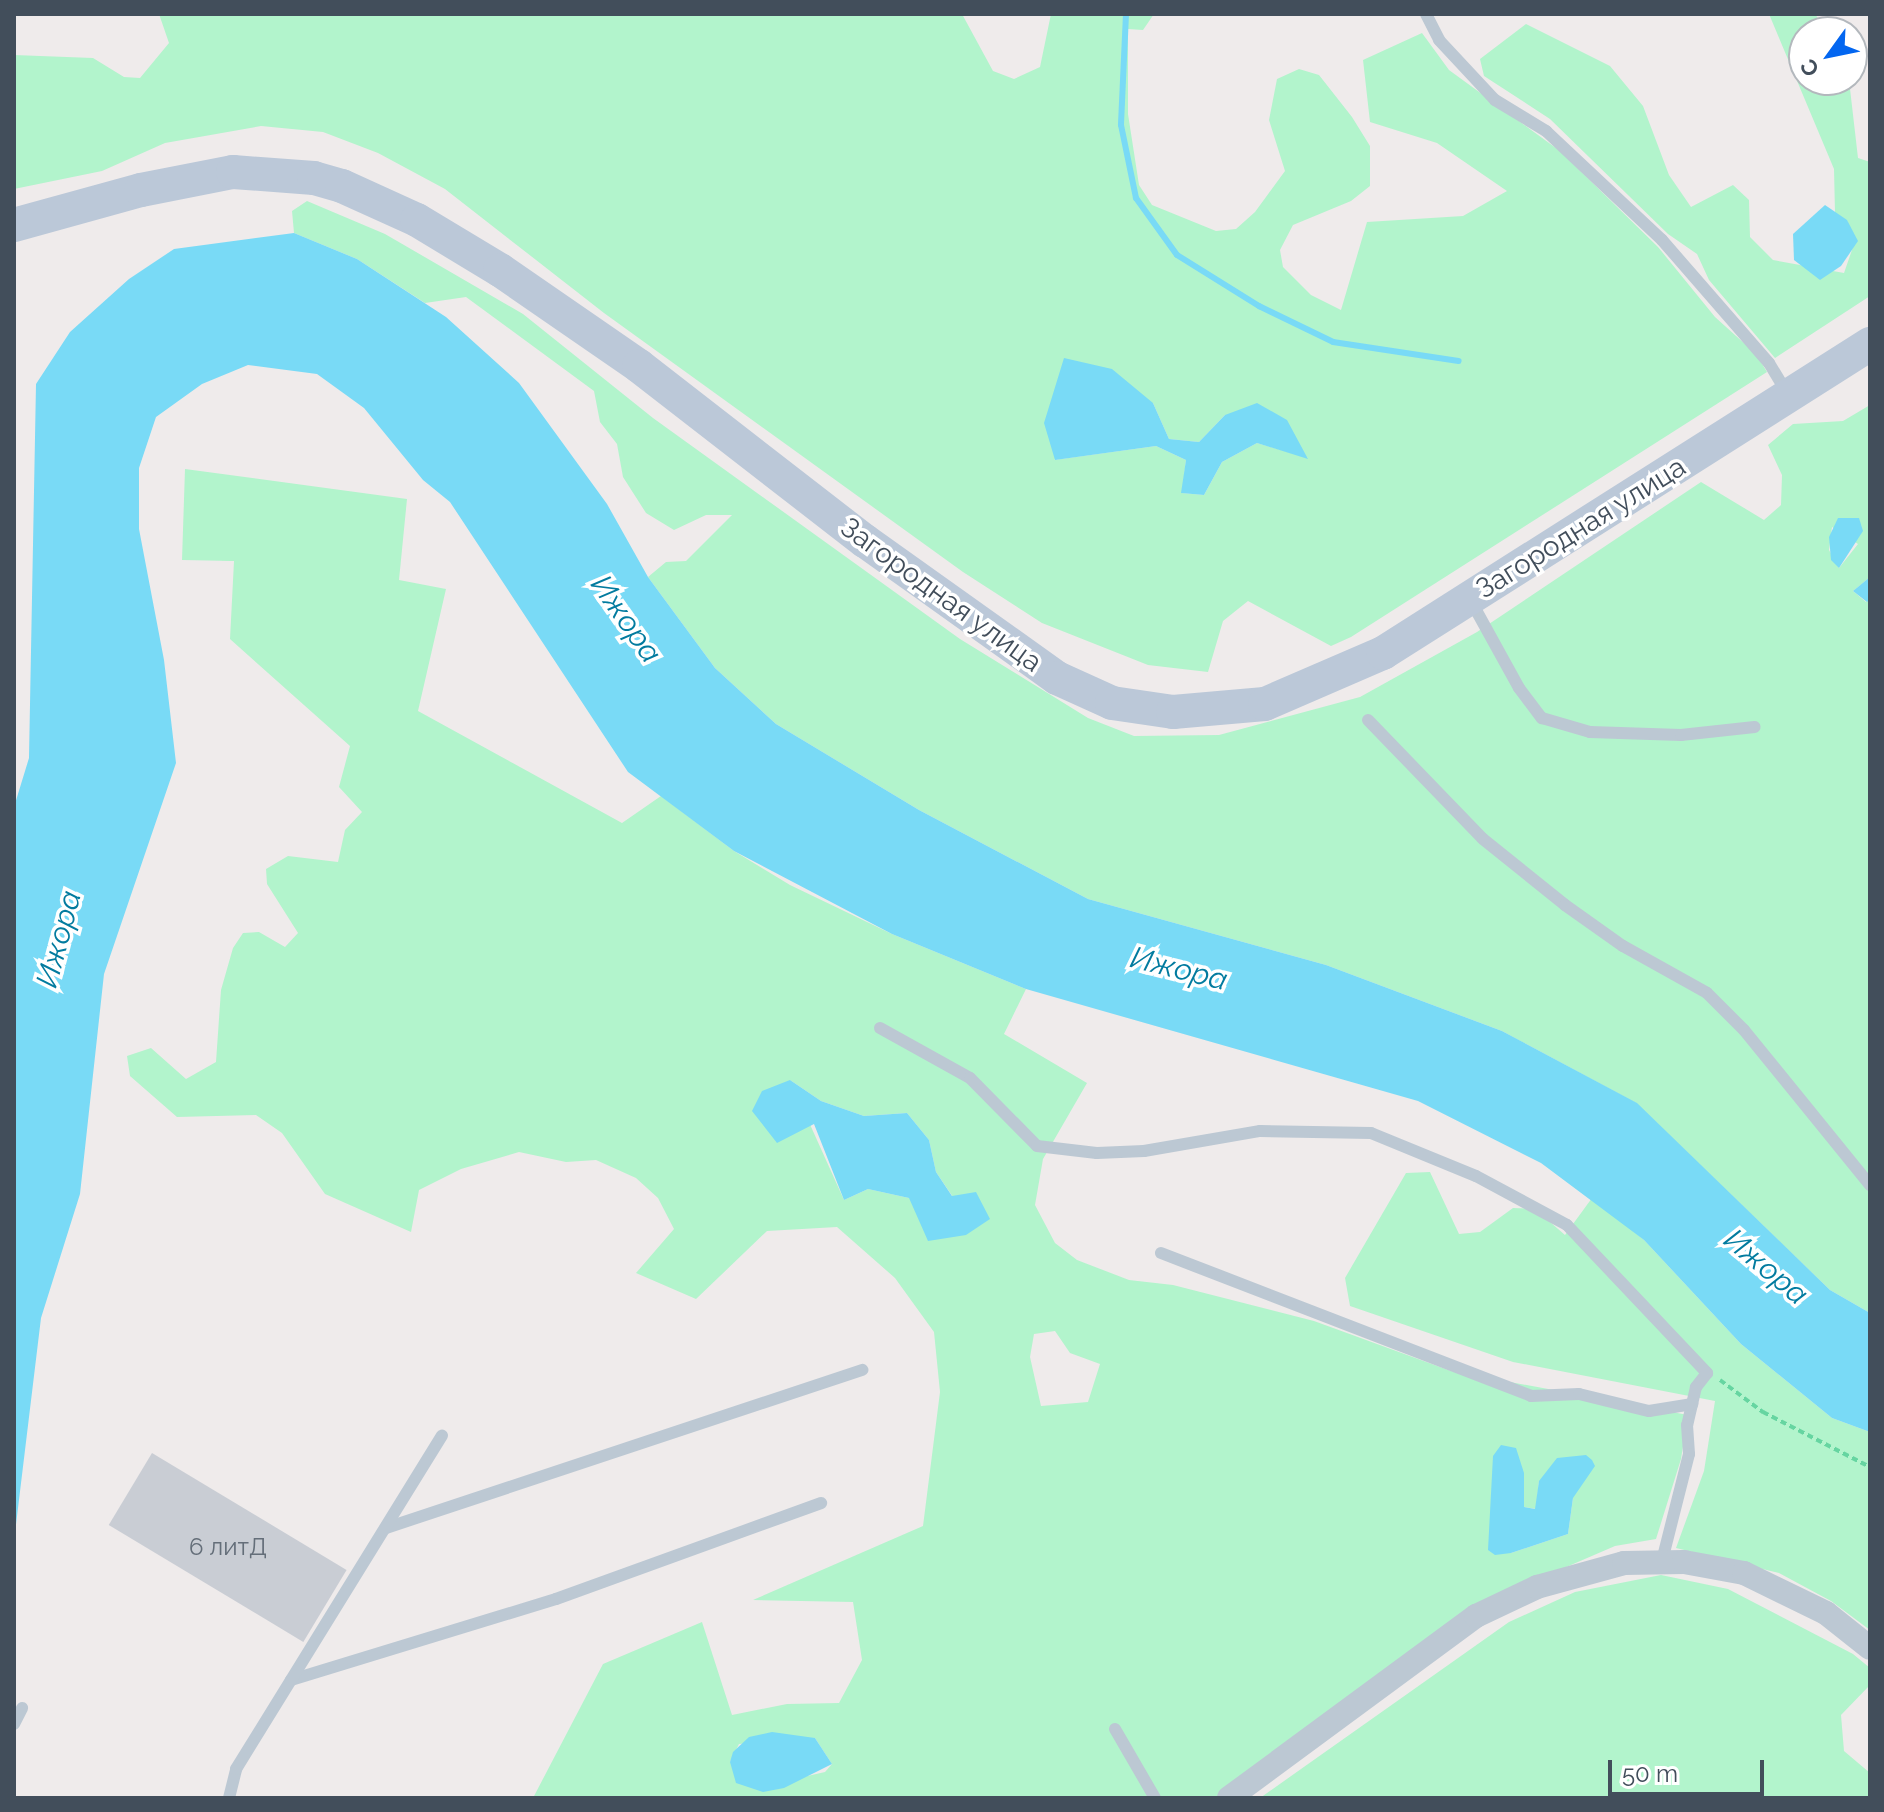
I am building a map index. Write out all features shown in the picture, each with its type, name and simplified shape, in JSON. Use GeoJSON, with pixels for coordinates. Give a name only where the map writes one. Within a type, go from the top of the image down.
{"type":"FeatureCollection","features":[{"type":"Feature","properties":{"kind":"main road","name":"Загородная улица"},"geometry":{"type":"LineString","coordinates":[[14,225],[141,190],[233,172],[314,178],[342,186],[417,220],[500,270],[639,366],[952,606],[1057,678],[1112,703],[1204,713],[1265,704],[1383,653],[1870,344]]}},
{"type":"Feature","properties":{"kind":"street"},"geometry":{"type":"LineString","coordinates":[[1229,1798],[1485,1611],[1570,1576],[1624,1563],[1662,1561],[1744,1573],[1826,1613],[1870,1648]]}},
{"type":"Feature","properties":{"kind":"lane"},"geometry":{"type":"LineString","coordinates":[[1426,14],[1439,40],[1495,100],[1546,131],[1662,240],[1769,363],[1790,397]]}},
{"type":"Feature","properties":{"kind":"lane"},"geometry":{"type":"LineString","coordinates":[[1469,598],[1519,688],[1542,718],[1590,732],[1681,735],[1755,727]]}},
{"type":"Feature","properties":{"kind":"lane"},"geometry":{"type":"LineString","coordinates":[[1368,720],[1424,784],[1554,896],[1623,946],[1707,993],[1744,1030],[1870,1185]]}},
{"type":"Feature","properties":{"kind":"lane"},"geometry":{"type":"LineString","coordinates":[[880,1028],[970,1078],[1037,1146],[1097,1153],[1144,1151],[1260,1131],[1350,1131],[1392,1139],[1567,1225],[1707,1373],[1692,1404],[1689,1454],[1662,1561]]}},
{"type":"Feature","properties":{"kind":"lane"},"geometry":{"type":"LineString","coordinates":[[1161,1253],[1531,1396],[1579,1394],[1649,1411],[1692,1404]]}},
{"type":"Feature","properties":{"kind":"lane"},"geometry":{"type":"LineString","coordinates":[[386,1528],[862,1370]]}},
{"type":"Feature","properties":{"kind":"lane"},"geometry":{"type":"LineString","coordinates":[[229,1798],[236,1769],[442,1436]]}},
{"type":"Feature","properties":{"kind":"lane"},"geometry":{"type":"LineString","coordinates":[[291,1680],[556,1599],[821,1503]]}},
{"type":"Feature","properties":{"kind":"lane"},"geometry":{"type":"LineString","coordinates":[[14,1724],[22,1708]]}},
{"type":"Feature","properties":{"kind":"lane"},"geometry":{"type":"LineString","coordinates":[[1115,1729],[1155,1798]]}},
{"type":"Feature","properties":{"kind":"path"},"geometry":{"type":"LineString","coordinates":[[1707,1373],[1763,1412],[1870,1467]]}},
{"type":"Feature","properties":{"kind":"green space"},"geometry":{"type":"Polygon","coordinates":[[[159,14],[962,14],[993,71],[1014,79],[1040,67],[1051,14],[1154,14],[1143,30],[1128,29],[1128,114],[1139,185],[1152,205],[1216,231],[1236,229],[1255,212],[1285,171],[1269,120],[1277,79],[1299,69],[1319,75],[1352,117],[1370,146],[1370,186],[1351,201],[1293,225],[1280,250],[1283,267],[1311,295],[1341,310],[1367,222],[1463,216],[1507,191],[1437,143],[1370,122],[1363,60],[1422,33],[1449,70],[1560,151],[1658,247],[1715,317],[1756,354],[1767,372],[1351,637],[1331,646],[1248,601],[1223,621],[1208,672],[1148,665],[1042,623],[963,572],[604,313],[445,189],[378,153],[323,132],[261,126],[165,143],[102,171],[14,189],[14,55],[93,58],[124,77],[140,78],[169,43],[159,14]],[[1153,403],[1054,460],[1156,446],[1186,460],[1182,493],[1204,495],[1222,462],[1257,443],[1308,458],[1225,415],[1199,442],[1169,439],[1153,403]]]}},
{"type":"Feature","properties":{"kind":"green space"},"geometry":{"type":"Polygon","coordinates":[[[1769,14],[1815,14],[1816,16],[1788,16],[1788,59],[1769,14]]]}},
{"type":"Feature","properties":{"kind":"green space"},"geometry":{"type":"Polygon","coordinates":[[[1526,24],[1610,66],[1643,106],[1669,175],[1691,207],[1733,185],[1749,200],[1750,237],[1773,260],[1844,273],[1853,247],[1835,213],[1834,169],[1803,96],[1851,96],[1858,158],[1870,162],[1870,296],[1775,358],[1709,280],[1697,254],[1668,234],[1550,119],[1484,76],[1480,59],[1526,24]]]}},
{"type":"Feature","properties":{"kind":"green space"},"geometry":{"type":"Polygon","coordinates":[[[307,201],[385,234],[523,314],[653,418],[960,639],[1088,718],[1134,736],[1219,735],[1360,697],[1477,632],[1701,482],[1764,520],[1781,505],[1782,475],[1768,445],[1793,424],[1843,421],[1870,405],[1870,577],[1853,591],[1866,602],[1870,599],[1870,1313],[1830,1290],[1636,1103],[1502,1031],[1326,965],[1088,899],[919,810],[776,724],[715,668],[648,577],[666,562],[686,561],[732,515],[706,515],[674,530],[646,513],[623,477],[617,444],[600,422],[594,391],[466,297],[425,303],[357,259],[294,233],[292,211],[307,201]],[[1832,527],[1829,550],[1839,568],[1858,544],[1832,527]]]}},
{"type":"Feature","properties":{"kind":"green space"},"geometry":{"type":"Polygon","coordinates":[[[185,469],[407,499],[399,580],[446,589],[418,711],[622,823],[661,796],[734,851],[790,885],[892,934],[1026,989],[1004,1034],[1087,1083],[1043,1159],[1035,1205],[1055,1243],[1077,1260],[1129,1280],[1173,1285],[1314,1321],[1451,1371],[1688,1415],[1681,1459],[1656,1539],[1615,1546],[1499,1596],[1215,1798],[533,1798],[603,1664],[702,1622],[732,1715],[787,1704],[839,1703],[862,1660],[853,1602],[753,1600],[923,1526],[940,1392],[934,1332],[895,1278],[837,1227],[767,1231],[696,1299],[636,1273],[674,1229],[658,1198],[636,1178],[596,1160],[566,1162],[519,1152],[461,1169],[419,1190],[411,1232],[325,1194],[282,1133],[256,1115],[177,1117],[130,1076],[127,1056],[151,1048],[186,1079],[216,1062],[221,990],[233,948],[243,933],[259,932],[285,947],[298,933],[267,884],[266,869],[288,856],[338,862],[345,830],[362,812],[339,787],[350,746],[230,639],[234,561],[182,560],[185,469]],[[790,1080],[844,1200],[868,1189],[909,1198],[953,1197],[936,1172],[929,1140],[907,1113],[864,1116],[821,1101],[790,1080]],[[1055,1331],[1034,1334],[1030,1357],[1041,1406],[1088,1402],[1100,1364],[1070,1353],[1055,1331]],[[1524,1473],[1511,1553],[1568,1534],[1573,1498],[1539,1481],[1536,1509],[1524,1507],[1524,1473]],[[815,1738],[739,1744],[730,1762],[803,1777],[825,1772],[832,1764],[815,1738]]]}},
{"type":"Feature","properties":{"kind":"green space"},"geometry":{"type":"Polygon","coordinates":[[[1430,1172],[1459,1234],[1480,1232],[1513,1208],[1535,1209],[1565,1235],[1592,1198],[1644,1240],[1741,1344],[1832,1418],[1870,1432],[1870,1630],[1831,1601],[1779,1573],[1676,1548],[1704,1471],[1715,1401],[1513,1362],[1350,1306],[1345,1278],[1406,1173],[1430,1172]]]}},
{"type":"Feature","properties":{"kind":"green space"},"geometry":{"type":"Polygon","coordinates":[[[1661,1575],[1728,1589],[1853,1654],[1870,1668],[1870,1685],[1841,1715],[1844,1751],[1870,1773],[1870,1798],[1260,1798],[1509,1622],[1575,1592],[1661,1575]]]}},
{"type":"Feature","properties":{"kind":"water"},"geometry":{"type":"Polygon","coordinates":[[[1825,205],[1847,220],[1858,241],[1841,266],[1820,280],[1794,260],[1793,234],[1825,205]]]}},
{"type":"Feature","properties":{"kind":"water","name":"Ижора"},"geometry":{"type":"Polygon","coordinates":[[[294,233],[357,259],[446,317],[519,383],[607,504],[648,577],[715,668],[776,724],[919,810],[1088,899],[1326,965],[1502,1031],[1637,1103],[1830,1290],[1870,1313],[1870,1432],[1832,1418],[1741,1344],[1644,1240],[1541,1163],[1418,1101],[1026,989],[892,934],[734,851],[628,772],[450,502],[423,480],[364,408],[317,374],[248,365],[202,384],[156,417],[139,468],[139,529],[164,660],[176,763],[104,974],[80,1194],[41,1318],[14,1541],[14,807],[29,758],[36,384],[70,332],[129,279],[174,249],[294,233]]]}},
{"type":"Feature","properties":{"kind":"water"},"geometry":{"type":"Polygon","coordinates":[[[1064,358],[1112,369],[1153,403],[1169,439],[1199,442],[1225,415],[1257,403],[1287,420],[1308,459],[1257,443],[1222,462],[1204,495],[1181,493],[1186,460],[1156,446],[1055,460],[1044,423],[1064,358]]]}},
{"type":"Feature","properties":{"kind":"water"},"geometry":{"type":"Polygon","coordinates":[[[1838,518],[1859,518],[1863,531],[1839,568],[1831,560],[1829,537],[1838,518]]]}},
{"type":"Feature","properties":{"kind":"water"},"geometry":{"type":"Polygon","coordinates":[[[1870,577],[1870,599],[1867,602],[1853,591],[1870,577]]]}},
{"type":"Feature","properties":{"kind":"water"},"geometry":{"type":"Polygon","coordinates":[[[790,1080],[821,1101],[864,1116],[907,1113],[929,1140],[936,1172],[952,1196],[976,1192],[990,1219],[966,1235],[928,1241],[909,1198],[868,1189],[844,1200],[814,1124],[777,1143],[752,1111],[762,1091],[790,1080]]]}},
{"type":"Feature","properties":{"kind":"water"},"geometry":{"type":"Polygon","coordinates":[[[1501,1445],[1516,1448],[1524,1473],[1524,1507],[1535,1509],[1539,1481],[1557,1458],[1586,1455],[1592,1460],[1595,1466],[1573,1498],[1568,1534],[1511,1553],[1495,1555],[1488,1550],[1493,1456],[1501,1445]]]}},
{"type":"Feature","properties":{"kind":"water"},"geometry":{"type":"Polygon","coordinates":[[[772,1732],[815,1738],[832,1764],[784,1788],[763,1792],[736,1783],[730,1762],[733,1752],[749,1737],[772,1732]]]}},
{"type":"Feature","properties":{"kind":"building"},"geometry":{"type":"Polygon","coordinates":[[[152,1453],[347,1570],[303,1642],[109,1525],[152,1453]]]}},
{"type":"Feature","properties":{"kind":"waterway"},"geometry":{"type":"LineString","coordinates":[[1126,14],[1121,125],[1136,198],[1177,255],[1259,306],[1333,342],[1459,361]]}}]}
